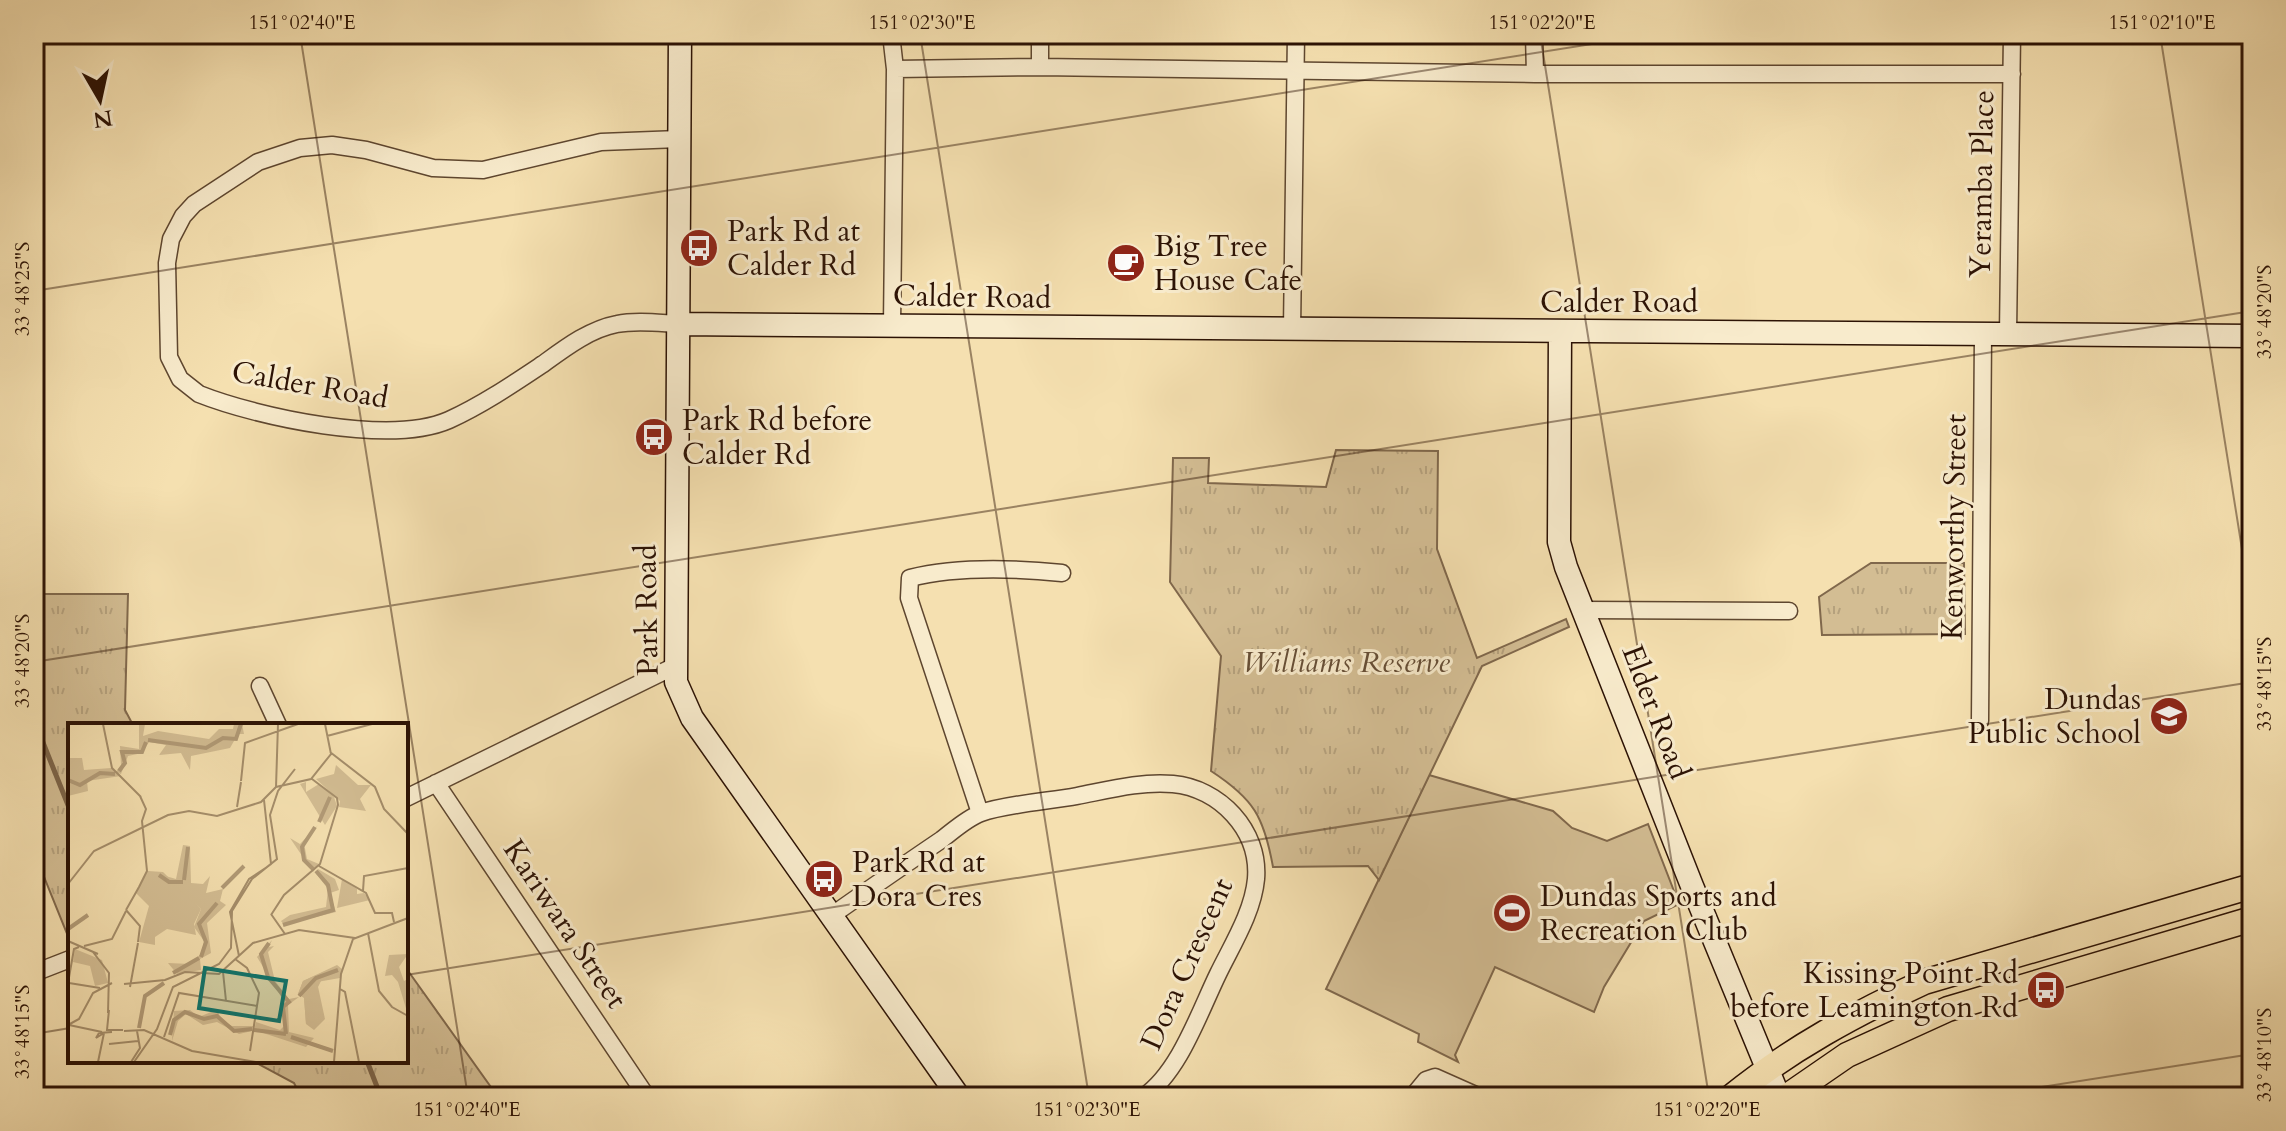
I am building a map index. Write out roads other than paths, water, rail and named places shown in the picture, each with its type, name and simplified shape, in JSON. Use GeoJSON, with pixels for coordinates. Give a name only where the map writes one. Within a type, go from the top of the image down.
{"type":"FeatureCollection","features":[{"type":"Feature","properties":{"kind":"main road"},"geometry":{"type":"LineString","coordinates":[[1731,1097],[1766,1068],[1842,1022],[1924,982],[2252,886]]}},
{"type":"Feature","properties":{"kind":"main road"},"geometry":{"type":"LineString","coordinates":[[1786,1097],[1847,1055],[1938,1013],[2252,919]]}},
{"type":"Feature","properties":{"kind":"street","name":"Park Road"},"geometry":{"type":"LineString","coordinates":[[680,34],[675,666],[678,690],[692,718],[959,1097]]}},
{"type":"Feature","properties":{"kind":"street"},"geometry":{"type":"LineString","coordinates":[[891,34],[895,69],[892,325]]}},
{"type":"Feature","properties":{"kind":"street"},"geometry":{"type":"LineString","coordinates":[[1040,34],[1040,67]]}},
{"type":"Feature","properties":{"kind":"street"},"geometry":{"type":"LineString","coordinates":[[1292,330],[1296,34]]}},
{"type":"Feature","properties":{"kind":"street"},"geometry":{"type":"LineString","coordinates":[[1534,34],[1535,74]]}},
{"type":"Feature","properties":{"kind":"street","name":"Yeramba Place"},"geometry":{"type":"LineString","coordinates":[[2008,334],[2012,34]]}},
{"type":"Feature","properties":{"kind":"street"},"geometry":{"type":"LineString","coordinates":[[895,69],[1040,67],[1535,74],[2012,74]]}},
{"type":"Feature","properties":{"kind":"street","name":"Calder Road"},"geometry":{"type":"LineString","coordinates":[[679,139],[601,142],[483,170],[433,168],[366,150],[332,145],[300,148],[272,156],[207,193],[183,216],[168,251],[168,345],[173,370],[199,394],[301,421],[376,431],[420,429],[447,421],[500,392],[582,337],[618,324],[2252,336]]}},
{"type":"Feature","properties":{"kind":"street","name":"Elder Road"},"geometry":{"type":"LineString","coordinates":[[1560,332],[1559,542],[1566,567],[1779,1097]]}},
{"type":"Feature","properties":{"kind":"street","name":"Kenworthy Street"},"geometry":{"type":"LineString","coordinates":[[1980,721],[1983,334]]}},
{"type":"Feature","properties":{"kind":"street"},"geometry":{"type":"LineString","coordinates":[[980,813],[909,598],[910,578],[933,572],[1024,569],[1062,573]]}},
{"type":"Feature","properties":{"kind":"street"},"geometry":{"type":"LineString","coordinates":[[1583,610],[1789,611]]}},
{"type":"Feature","properties":{"kind":"street"},"geometry":{"type":"LineString","coordinates":[[408,797],[675,666]]}},
{"type":"Feature","properties":{"kind":"street"},"geometry":{"type":"LineString","coordinates":[[260,686],[277,723]]}},
{"type":"Feature","properties":{"kind":"street","name":"Kariwara Street"},"geometry":{"type":"LineString","coordinates":[[436,783],[647,1097]]}},
{"type":"Feature","properties":{"kind":"street","name":"Dora Crescent"},"geometry":{"type":"LineString","coordinates":[[831,916],[980,813],[1138,785],[1170,783],[1191,786],[1210,794],[1230,810],[1246,832],[1254,856],[1256,878],[1250,905],[1235,940],[1172,1069],[1156,1089],[1143,1097]]}},
{"type":"Feature","properties":{"kind":"street"},"geometry":{"type":"LineString","coordinates":[[34,973],[68,960]]}},
{"type":"Feature","properties":{"kind":"street"},"geometry":{"type":"LineString","coordinates":[[1412,1097],[1426,1080],[1435,1077],[1480,1097]]}},
{"type":"Feature","properties":{"kind":"waterway"},"geometry":{"type":"LineString","coordinates":[[34,728],[40,735],[68,805]]}},
{"type":"Feature","properties":{"kind":"waterway"},"geometry":{"type":"LineString","coordinates":[[368,1063],[381,1097]]}},
{"type":"Feature","properties":{"kind":"place","name":"Park Rd at Calder Rd"},"geometry":{"type":"Point","coordinates":[699,248]}},
{"type":"Feature","properties":{"kind":"place","name":"Big Tree House Cafe"},"geometry":{"type":"Point","coordinates":[1126,263]}},
{"type":"Feature","properties":{"kind":"place","name":"Park Rd before Calder Rd"},"geometry":{"type":"Point","coordinates":[654,437]}},
{"type":"Feature","properties":{"kind":"place","name":"Dundas Public School"},"geometry":{"type":"Point","coordinates":[2169,716]}},
{"type":"Feature","properties":{"kind":"place","name":"Park Rd at Dora Cres"},"geometry":{"type":"Point","coordinates":[824,879]}},
{"type":"Feature","properties":{"kind":"place","name":"Dundas Sports and Recreation Club"},"geometry":{"type":"Point","coordinates":[1512,913]}},
{"type":"Feature","properties":{"kind":"place","name":"Kissing Point Rd before Leamington Rd"},"geometry":{"type":"Point","coordinates":[2046,990]}},
{"type":"Feature","properties":{"kind":"park label","name":"Williams Reserve"},"geometry":{"type":"Point","coordinates":[1346,662]}}]}
